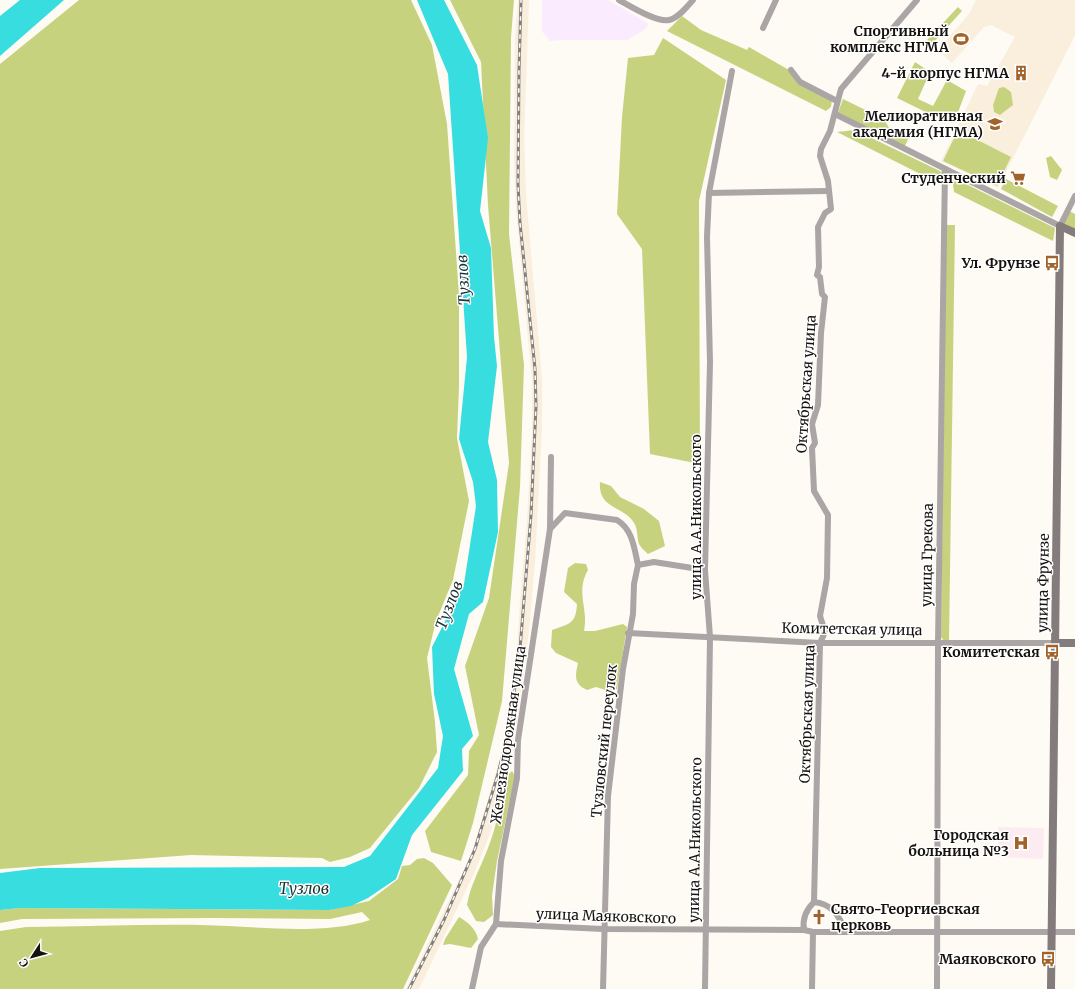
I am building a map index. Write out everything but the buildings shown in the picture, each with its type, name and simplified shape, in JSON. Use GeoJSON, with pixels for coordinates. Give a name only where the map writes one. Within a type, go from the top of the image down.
{"type":"FeatureCollection","features":[{"type":"Feature","properties":{"kind":"street"},"geometry":{"type":"LineString","coordinates":[[619,0],[660,20],[669,20],[682,12],[693,0]]}},
{"type":"Feature","properties":{"kind":"street"},"geometry":{"type":"LineString","coordinates":[[763,28],[776,0]]}},
{"type":"Feature","properties":{"kind":"street","name":"Октябрьская улица"},"geometry":{"type":"LineString","coordinates":[[814,902],[820,643],[824,632],[820,616],[827,578],[828,515],[814,491],[812,448],[815,443],[812,424],[818,405],[821,333],[825,297],[822,294],[820,277],[817,275],[819,267],[818,227],[825,213],[831,209],[832,202],[828,191],[828,180],[820,156],[835,114],[837,101],[845,82],[917,0]]}},
{"type":"Feature","properties":{"kind":"street","name":"улица А.А.Никольского"},"geometry":{"type":"LineString","coordinates":[[705,989],[710,637],[705,570],[710,362],[707,237],[709,194],[732,70]]}},
{"type":"Feature","properties":{"kind":"street"},"geometry":{"type":"LineString","coordinates":[[791,70],[800,82],[837,101]]}},
{"type":"Feature","properties":{"kind":"street"},"geometry":{"type":"LineString","coordinates":[[835,114],[1075,233]]}},
{"type":"Feature","properties":{"kind":"street","name":"улица Грекова"},"geometry":{"type":"LineString","coordinates":[[937,989],[938,644],[944,169]]}},
{"type":"Feature","properties":{"kind":"street"},"geometry":{"type":"LineString","coordinates":[[709,194],[828,191]]}},
{"type":"Feature","properties":{"kind":"street"},"geometry":{"type":"LineString","coordinates":[[1060,226],[1075,196]]}},
{"type":"Feature","properties":{"kind":"street","name":"улица Фрунзе"},"geometry":{"type":"LineString","coordinates":[[1051,989],[1058,266],[1060,226]]}},
{"type":"Feature","properties":{"kind":"street","name":"Железнодорожная улица"},"geometry":{"type":"LineString","coordinates":[[472,989],[481,947],[496,924],[501,861],[517,778],[518,740],[550,528],[551,457]]}},
{"type":"Feature","properties":{"kind":"street"},"geometry":{"type":"LineString","coordinates":[[550,528],[565,513],[617,520],[624,524],[629,531],[638,565],[654,562],[705,570]]}},
{"type":"Feature","properties":{"kind":"street","name":"Тузловский переулок"},"geometry":{"type":"LineString","coordinates":[[602,989],[608,796],[628,633],[633,614],[634,584],[638,565]]}},
{"type":"Feature","properties":{"kind":"street","name":"Комитетская улица"},"geometry":{"type":"LineString","coordinates":[[628,633],[820,643],[1075,643]]}},
{"type":"Feature","properties":{"kind":"street"},"geometry":{"type":"LineString","coordinates":[[804,930],[807,909],[814,902],[824,903],[829,907],[840,918],[846,932]]}},
{"type":"Feature","properties":{"kind":"street","name":"улица Маяковского"},"geometry":{"type":"LineString","coordinates":[[496,924],[603,929],[706,931],[804,930],[813,932],[1075,932]]}},
{"type":"Feature","properties":{"kind":"street"},"geometry":{"type":"LineString","coordinates":[[812,989],[813,932]]}},
{"type":"Feature","properties":{"kind":"shaded area"},"geometry":{"type":"Polygon","coordinates":[[[518,0],[529,0],[524,135],[526,196],[542,379],[542,428],[535,562],[529,631],[516,730],[491,831],[476,869],[419,989],[406,989],[470,857],[504,745],[512,703],[527,521],[532,430],[532,381],[516,209],[514,160],[515,37],[518,0]]]}},
{"type":"Feature","properties":{"kind":"shaded area"},"geometry":{"type":"Polygon","coordinates":[[[542,0],[608,0],[649,24],[644,30],[627,40],[550,41],[542,31],[542,0]]]}},
{"type":"Feature","properties":{"kind":"shaded area","name":"Мелиоративная академия (НГМА)"},"geometry":{"type":"Polygon","coordinates":[[[976,0],[1075,0],[1075,35],[998,188],[941,161],[978,84],[987,86],[1015,37],[991,25],[984,27],[952,63],[938,50],[969,14],[976,0]]]}},
{"type":"Feature","properties":{"kind":"shaded area","name":"Городская больница №3"},"geometry":{"type":"Polygon","coordinates":[[[998,827],[1044,828],[1043,859],[998,857],[998,827]]]}},
{"type":"Feature","properties":{"kind":"green space"},"geometry":{"type":"Polygon","coordinates":[[[79,0],[411,0],[432,45],[447,124],[459,295],[459,386],[457,438],[469,501],[453,580],[436,621],[427,658],[437,752],[419,788],[370,848],[350,857],[330,862],[322,858],[191,855],[0,869],[0,64],[79,0]]]}},
{"type":"Feature","properties":{"kind":"green space"},"geometry":{"type":"Polygon","coordinates":[[[450,0],[514,0],[511,37],[509,234],[524,365],[520,487],[502,701],[473,823],[461,861],[431,852],[425,831],[468,775],[469,751],[479,735],[465,666],[489,598],[509,463],[488,205],[481,62],[450,0]]]}},
{"type":"Feature","properties":{"kind":"green space"},"geometry":{"type":"Polygon","coordinates":[[[958,7],[962,11],[932,44],[927,40],[958,7]]]}},
{"type":"Feature","properties":{"kind":"green space"},"geometry":{"type":"Polygon","coordinates":[[[682,16],[701,30],[747,50],[749,47],[789,70],[798,84],[832,100],[831,107],[826,111],[667,31],[682,16]]]}},
{"type":"Feature","properties":{"kind":"green space"},"geometry":{"type":"Polygon","coordinates":[[[663,38],[726,80],[699,201],[700,464],[650,454],[642,249],[617,214],[622,117],[628,58],[654,55],[663,38]]]}},
{"type":"Feature","properties":{"kind":"green space"},"geometry":{"type":"Polygon","coordinates":[[[915,62],[930,72],[918,99],[933,106],[947,80],[966,91],[957,115],[951,112],[946,122],[897,98],[915,62]]]}},
{"type":"Feature","properties":{"kind":"green space"},"geometry":{"type":"Polygon","coordinates":[[[1004,87],[1011,92],[1013,105],[1000,115],[994,112],[993,105],[999,88],[1004,87]]]}},
{"type":"Feature","properties":{"kind":"green space"},"geometry":{"type":"Polygon","coordinates":[[[843,99],[884,119],[889,128],[883,137],[837,115],[843,99]]]}},
{"type":"Feature","properties":{"kind":"green space"},"geometry":{"type":"Polygon","coordinates":[[[891,129],[909,137],[904,148],[886,139],[891,129]]]}},
{"type":"Feature","properties":{"kind":"green space"},"geometry":{"type":"Polygon","coordinates":[[[855,130],[942,172],[940,184],[837,132],[855,130]]]}},
{"type":"Feature","properties":{"kind":"green space"},"geometry":{"type":"Polygon","coordinates":[[[958,130],[1011,157],[997,186],[943,161],[958,130]]]}},
{"type":"Feature","properties":{"kind":"green space"},"geometry":{"type":"Polygon","coordinates":[[[1051,156],[1062,170],[1057,180],[1050,177],[1046,158],[1051,156]]]}},
{"type":"Feature","properties":{"kind":"green space"},"geometry":{"type":"Polygon","coordinates":[[[952,177],[1055,228],[1053,241],[954,192],[952,177]]]}},
{"type":"Feature","properties":{"kind":"green space"},"geometry":{"type":"Polygon","coordinates":[[[1006,179],[1058,206],[1052,217],[1001,189],[1006,179]]]}},
{"type":"Feature","properties":{"kind":"green space"},"geometry":{"type":"Polygon","coordinates":[[[1069,211],[1075,214],[1075,231],[1063,225],[1069,211]]]}},
{"type":"Feature","properties":{"kind":"green space"},"geometry":{"type":"Polygon","coordinates":[[[946,225],[955,225],[949,641],[944,641],[941,637],[946,225]]]}},
{"type":"Feature","properties":{"kind":"green space"},"geometry":{"type":"Polygon","coordinates":[[[600,482],[611,486],[620,497],[644,509],[659,521],[665,546],[648,554],[639,544],[636,529],[632,520],[627,515],[606,502],[600,491],[600,482]]]}},
{"type":"Feature","properties":{"kind":"green space"},"geometry":{"type":"Polygon","coordinates":[[[575,563],[586,564],[588,570],[584,578],[582,593],[585,615],[584,631],[595,631],[623,624],[627,627],[617,689],[612,692],[596,687],[587,690],[583,688],[576,679],[578,663],[556,653],[551,647],[552,630],[567,624],[575,616],[577,604],[564,592],[568,568],[575,563]]]}},
{"type":"Feature","properties":{"kind":"green space"},"geometry":{"type":"Polygon","coordinates":[[[512,771],[515,776],[497,861],[492,896],[493,915],[484,922],[476,921],[467,905],[468,898],[472,885],[490,844],[507,776],[512,771]]]}},
{"type":"Feature","properties":{"kind":"green space"},"geometry":{"type":"Polygon","coordinates":[[[424,858],[433,863],[452,885],[403,989],[0,989],[0,931],[26,927],[158,925],[309,929],[331,928],[370,920],[362,912],[330,919],[22,919],[0,923],[0,910],[20,908],[329,910],[369,901],[398,879],[402,866],[410,865],[417,859],[424,858]]]}},
{"type":"Feature","properties":{"kind":"green space"},"geometry":{"type":"Polygon","coordinates":[[[459,917],[471,926],[477,935],[478,939],[471,948],[450,944],[443,945],[445,939],[459,917]]]}},
{"type":"Feature","properties":{"kind":"water"},"geometry":{"type":"Polygon","coordinates":[[[20,0],[64,0],[0,56],[0,16],[20,0]]]}},
{"type":"Feature","properties":{"kind":"water","name":"Тузлов"},"geometry":{"type":"Polygon","coordinates":[[[417,0],[444,0],[477,65],[488,138],[480,211],[491,248],[494,337],[497,366],[488,442],[497,480],[498,532],[483,602],[469,614],[454,669],[473,736],[462,749],[463,771],[412,835],[396,879],[368,898],[351,906],[329,910],[20,908],[0,910],[0,873],[40,868],[344,867],[370,856],[438,768],[443,736],[434,694],[432,647],[464,584],[476,506],[473,482],[459,439],[467,357],[448,74],[417,0]]]}},
{"type":"Feature","properties":{"kind":"railway"},"geometry":{"type":"LineString","coordinates":[[409,989],[444,920],[475,849],[498,774],[507,737],[519,661],[531,515],[536,406],[535,369],[520,223],[518,184],[521,0]]}},
{"type":"Feature","properties":{"kind":"place","name":"Спортивный комплекс НГМА"},"geometry":{"type":"Point","coordinates":[961,39]}},
{"type":"Feature","properties":{"kind":"place","name":"4-й корпус НГМА"},"geometry":{"type":"Point","coordinates":[1021,73]}},
{"type":"Feature","properties":{"kind":"place","name":"Мелиоративная академия (НГМА)"},"geometry":{"type":"Point","coordinates":[995,124]}},
{"type":"Feature","properties":{"kind":"place","name":"Студенческий"},"geometry":{"type":"Point","coordinates":[1018,178]}},
{"type":"Feature","properties":{"kind":"place","name":"Ул. Фрунзе"},"geometry":{"type":"Point","coordinates":[1052,263]}},
{"type":"Feature","properties":{"kind":"place","name":"Комитетская"},"geometry":{"type":"Point","coordinates":[1052,652]}},
{"type":"Feature","properties":{"kind":"place","name":"Городская больница №3"},"geometry":{"type":"Point","coordinates":[1021,843]}},
{"type":"Feature","properties":{"kind":"place","name":"Свято-Георгиевская церковь"},"geometry":{"type":"Point","coordinates":[819,917]}},
{"type":"Feature","properties":{"kind":"place","name":"Маяковского"},"geometry":{"type":"Point","coordinates":[1048,959]}}]}
